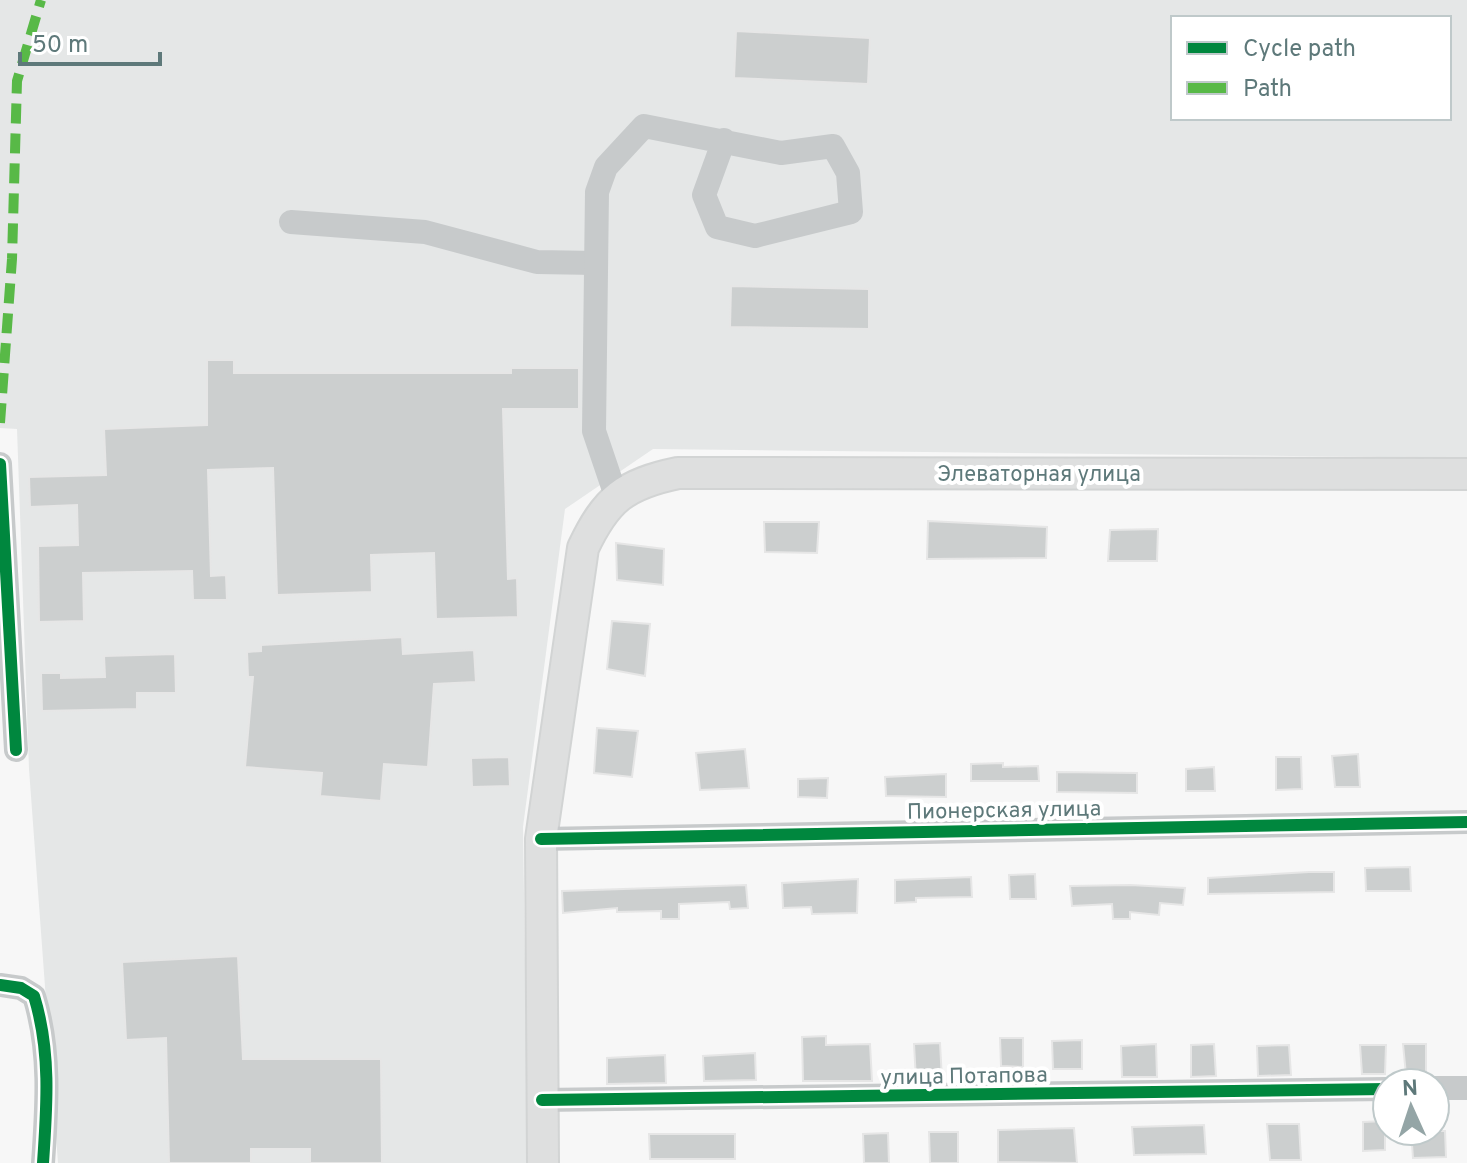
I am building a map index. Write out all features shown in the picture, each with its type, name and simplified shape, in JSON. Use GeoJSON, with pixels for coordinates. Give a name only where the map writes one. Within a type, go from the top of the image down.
{"type":"FeatureCollection","features":[{"type":"Feature","properties":{"kind":"main road","name":"Элеваторная улица"},"geometry":{"type":"LineString","coordinates":[[616,496],[642,480],[678,473],[1467,474]]}},
{"type":"Feature","properties":{"kind":"main road"},"geometry":{"type":"LineString","coordinates":[[543,1163],[541,839],[583,548],[595,523],[616,496]]}},
{"type":"Feature","properties":{"kind":"street"},"geometry":{"type":"LineString","coordinates":[[616,496],[594,431],[597,192],[606,167],[644,126],[724,140],[781,153],[833,146],[848,173],[851,212],[755,236],[717,227],[704,195],[724,140]]}},
{"type":"Feature","properties":{"kind":"street"},"geometry":{"type":"LineString","coordinates":[[291,222],[425,232],[537,262],[596,263]]}},
{"type":"Feature","properties":{"kind":"street"},"geometry":{"type":"LineString","coordinates":[[0,464],[16,750]]}},
{"type":"Feature","properties":{"kind":"street","name":"Пионерская улица"},"geometry":{"type":"LineString","coordinates":[[541,839],[1467,822]]}},
{"type":"Feature","properties":{"kind":"street"},"geometry":{"type":"LineString","coordinates":[[10,987],[34,996],[47,1054],[43,1163]]}},
{"type":"Feature","properties":{"kind":"street","name":"улица Потапова"},"geometry":{"type":"LineString","coordinates":[[542,1100],[1371,1089]]}},
{"type":"Feature","properties":{"kind":"shaded area"},"geometry":{"type":"Polygon","coordinates":[[[0,0],[1467,0],[1467,458],[653,449],[565,509],[523,827],[528,1163],[58,1163],[29,769],[17,429],[0,428],[0,0]]]}},
{"type":"Feature","properties":{"kind":"building"},"geometry":{"type":"Polygon","coordinates":[[[736,31],[870,38],[868,84],[734,78],[736,31]]]}},
{"type":"Feature","properties":{"kind":"building"},"geometry":{"type":"Polygon","coordinates":[[[731,286],[869,289],[869,329],[730,327],[731,286]]]}},
{"type":"Feature","properties":{"kind":"building"},"geometry":{"type":"Polygon","coordinates":[[[207,360],[234,360],[234,373],[511,373],[511,368],[579,368],[579,409],[503,409],[508,579],[517,578],[518,617],[436,619],[434,553],[371,555],[372,592],[277,595],[273,468],[208,470],[211,576],[226,575],[227,600],[193,600],[192,571],[83,573],[84,621],[39,622],[38,546],[78,545],[77,505],[30,507],[29,477],[106,475],[104,429],[207,425],[207,360]]]}},
{"type":"Feature","properties":{"kind":"building"},"geometry":{"type":"Polygon","coordinates":[[[928,521],[1047,527],[1046,558],[927,559],[928,521]]]}},
{"type":"Feature","properties":{"kind":"building"},"geometry":{"type":"Polygon","coordinates":[[[764,522],[819,522],[817,553],[765,552],[764,522]]]}},
{"type":"Feature","properties":{"kind":"building"},"geometry":{"type":"Polygon","coordinates":[[[1158,529],[1157,561],[1108,561],[1110,530],[1158,529]]]}},
{"type":"Feature","properties":{"kind":"building"},"geometry":{"type":"Polygon","coordinates":[[[616,543],[664,549],[663,585],[617,580],[616,543]]]}},
{"type":"Feature","properties":{"kind":"building"},"geometry":{"type":"Polygon","coordinates":[[[612,621],[650,624],[645,676],[607,669],[612,621]]]}},
{"type":"Feature","properties":{"kind":"building"},"geometry":{"type":"Polygon","coordinates":[[[402,637],[403,654],[474,650],[476,682],[434,684],[428,767],[384,764],[381,801],[320,796],[322,773],[245,767],[253,677],[248,677],[247,652],[261,651],[261,645],[402,637]]]}},
{"type":"Feature","properties":{"kind":"building"},"geometry":{"type":"Polygon","coordinates":[[[175,654],[176,693],[137,693],[137,709],[42,711],[41,673],[61,673],[61,678],[105,677],[104,656],[175,654]]]}},
{"type":"Feature","properties":{"kind":"building"},"geometry":{"type":"Polygon","coordinates":[[[597,728],[638,731],[632,777],[594,773],[597,728]]]}},
{"type":"Feature","properties":{"kind":"building"},"geometry":{"type":"Polygon","coordinates":[[[745,749],[749,788],[700,790],[696,753],[745,749]]]}},
{"type":"Feature","properties":{"kind":"building"},"geometry":{"type":"Polygon","coordinates":[[[1358,754],[1360,787],[1335,787],[1332,756],[1358,754]]]}},
{"type":"Feature","properties":{"kind":"building"},"geometry":{"type":"Polygon","coordinates":[[[509,757],[510,786],[472,787],[471,758],[509,757]]]}},
{"type":"Feature","properties":{"kind":"building"},"geometry":{"type":"Polygon","coordinates":[[[1276,757],[1301,757],[1302,789],[1276,790],[1276,757]]]}},
{"type":"Feature","properties":{"kind":"building"},"geometry":{"type":"Polygon","coordinates":[[[1003,763],[1003,767],[1038,766],[1039,781],[971,781],[971,764],[1003,763]]]}},
{"type":"Feature","properties":{"kind":"building"},"geometry":{"type":"Polygon","coordinates":[[[1214,767],[1215,791],[1186,791],[1186,769],[1214,767]]]}},
{"type":"Feature","properties":{"kind":"building"},"geometry":{"type":"Polygon","coordinates":[[[1057,772],[1137,773],[1137,793],[1057,792],[1057,772]]]}},
{"type":"Feature","properties":{"kind":"building"},"geometry":{"type":"Polygon","coordinates":[[[946,774],[946,797],[886,796],[885,777],[946,774]]]}},
{"type":"Feature","properties":{"kind":"building"},"geometry":{"type":"Polygon","coordinates":[[[828,778],[827,798],[798,797],[798,779],[828,778]]]}},
{"type":"Feature","properties":{"kind":"building"},"geometry":{"type":"Polygon","coordinates":[[[1410,867],[1411,891],[1366,891],[1365,868],[1410,867]]]}},
{"type":"Feature","properties":{"kind":"building"},"geometry":{"type":"Polygon","coordinates":[[[1334,872],[1334,892],[1208,894],[1208,878],[1334,872]]]}},
{"type":"Feature","properties":{"kind":"building"},"geometry":{"type":"Polygon","coordinates":[[[1035,874],[1036,899],[1010,899],[1009,875],[1035,874]]]}},
{"type":"Feature","properties":{"kind":"building"},"geometry":{"type":"Polygon","coordinates":[[[971,877],[972,897],[916,898],[916,902],[895,903],[895,880],[971,877]]]}},
{"type":"Feature","properties":{"kind":"building"},"geometry":{"type":"Polygon","coordinates":[[[858,879],[857,913],[812,914],[811,907],[783,908],[782,883],[858,879]]]}},
{"type":"Feature","properties":{"kind":"building"},"geometry":{"type":"Polygon","coordinates":[[[746,885],[748,908],[730,909],[729,902],[679,904],[679,919],[661,919],[661,911],[617,912],[617,908],[563,913],[562,891],[746,885]]]}},
{"type":"Feature","properties":{"kind":"building"},"geometry":{"type":"Polygon","coordinates":[[[1070,886],[1185,888],[1183,905],[1160,903],[1159,915],[1130,912],[1130,919],[1113,919],[1112,904],[1072,906],[1070,886]]]}},
{"type":"Feature","properties":{"kind":"building"},"geometry":{"type":"Polygon","coordinates":[[[238,956],[243,1059],[381,1059],[382,1163],[310,1163],[310,1149],[251,1149],[251,1163],[169,1163],[166,1038],[126,1040],[122,962],[238,956]]]}},
{"type":"Feature","properties":{"kind":"building"},"geometry":{"type":"Polygon","coordinates":[[[826,1036],[826,1045],[870,1044],[872,1081],[803,1081],[802,1037],[826,1036]]]}},
{"type":"Feature","properties":{"kind":"building"},"geometry":{"type":"Polygon","coordinates":[[[1000,1038],[1023,1038],[1023,1067],[1001,1066],[1000,1038]]]}},
{"type":"Feature","properties":{"kind":"building"},"geometry":{"type":"Polygon","coordinates":[[[1082,1040],[1082,1069],[1053,1069],[1052,1041],[1082,1040]]]}},
{"type":"Feature","properties":{"kind":"building"},"geometry":{"type":"Polygon","coordinates":[[[940,1043],[942,1080],[916,1080],[914,1044],[940,1043]]]}},
{"type":"Feature","properties":{"kind":"building"},"geometry":{"type":"Polygon","coordinates":[[[1156,1044],[1157,1077],[1122,1077],[1121,1046],[1156,1044]]]}},
{"type":"Feature","properties":{"kind":"building"},"geometry":{"type":"Polygon","coordinates":[[[1214,1044],[1216,1076],[1191,1077],[1191,1045],[1214,1044]]]}},
{"type":"Feature","properties":{"kind":"building"},"geometry":{"type":"Polygon","coordinates":[[[1403,1044],[1426,1044],[1426,1067],[1405,1067],[1403,1044]]]}},
{"type":"Feature","properties":{"kind":"building"},"geometry":{"type":"Polygon","coordinates":[[[1289,1045],[1291,1075],[1258,1076],[1257,1046],[1289,1045]]]}},
{"type":"Feature","properties":{"kind":"building"},"geometry":{"type":"Polygon","coordinates":[[[1360,1045],[1386,1045],[1385,1067],[1371,1067],[1371,1074],[1362,1074],[1360,1045]]]}},
{"type":"Feature","properties":{"kind":"building"},"geometry":{"type":"Polygon","coordinates":[[[755,1053],[756,1080],[704,1081],[703,1056],[755,1053]]]}},
{"type":"Feature","properties":{"kind":"building"},"geometry":{"type":"Polygon","coordinates":[[[665,1055],[666,1083],[607,1084],[607,1058],[665,1055]]]}},
{"type":"Feature","properties":{"kind":"building"},"geometry":{"type":"Polygon","coordinates":[[[1363,1122],[1371,1122],[1371,1147],[1385,1147],[1385,1150],[1363,1151],[1363,1122]]]}},
{"type":"Feature","properties":{"kind":"building"},"geometry":{"type":"Polygon","coordinates":[[[1267,1124],[1299,1124],[1301,1160],[1270,1160],[1267,1124]]]}},
{"type":"Feature","properties":{"kind":"building"},"geometry":{"type":"Polygon","coordinates":[[[1204,1125],[1206,1154],[1134,1155],[1132,1127],[1204,1125]]]}},
{"type":"Feature","properties":{"kind":"building"},"geometry":{"type":"Polygon","coordinates":[[[1074,1128],[1077,1163],[998,1162],[998,1130],[1074,1128]]]}},
{"type":"Feature","properties":{"kind":"building"},"geometry":{"type":"Polygon","coordinates":[[[929,1132],[958,1132],[958,1163],[930,1163],[929,1132]]]}},
{"type":"Feature","properties":{"kind":"building"},"geometry":{"type":"Polygon","coordinates":[[[888,1133],[889,1163],[864,1163],[863,1134],[888,1133]]]}},
{"type":"Feature","properties":{"kind":"building"},"geometry":{"type":"Polygon","coordinates":[[[649,1134],[735,1134],[735,1159],[650,1159],[649,1134]]]}},
{"type":"Feature","properties":{"kind":"building"},"geometry":{"type":"Polygon","coordinates":[[[1412,1147],[1446,1147],[1446,1157],[1413,1158],[1412,1147]]]}},
{"type":"Feature","properties":{"kind":"marked path"},"geometry":{"type":"LineString","coordinates":[[0,423],[12,259],[17,81],[41,0]]}},
{"type":"Feature","properties":{"kind":"cycle path"},"geometry":{"type":"LineString","coordinates":[[0,464],[16,750]]}},
{"type":"Feature","properties":{"kind":"cycle path"},"geometry":{"type":"LineString","coordinates":[[541,839],[1467,822]]}},
{"type":"Feature","properties":{"kind":"cycle path"},"geometry":{"type":"LineString","coordinates":[[0,985],[21,988],[34,996],[45,1058],[43,1163]]}},
{"type":"Feature","properties":{"kind":"cycle path"},"geometry":{"type":"LineString","coordinates":[[542,1100],[1371,1089]]}}]}
